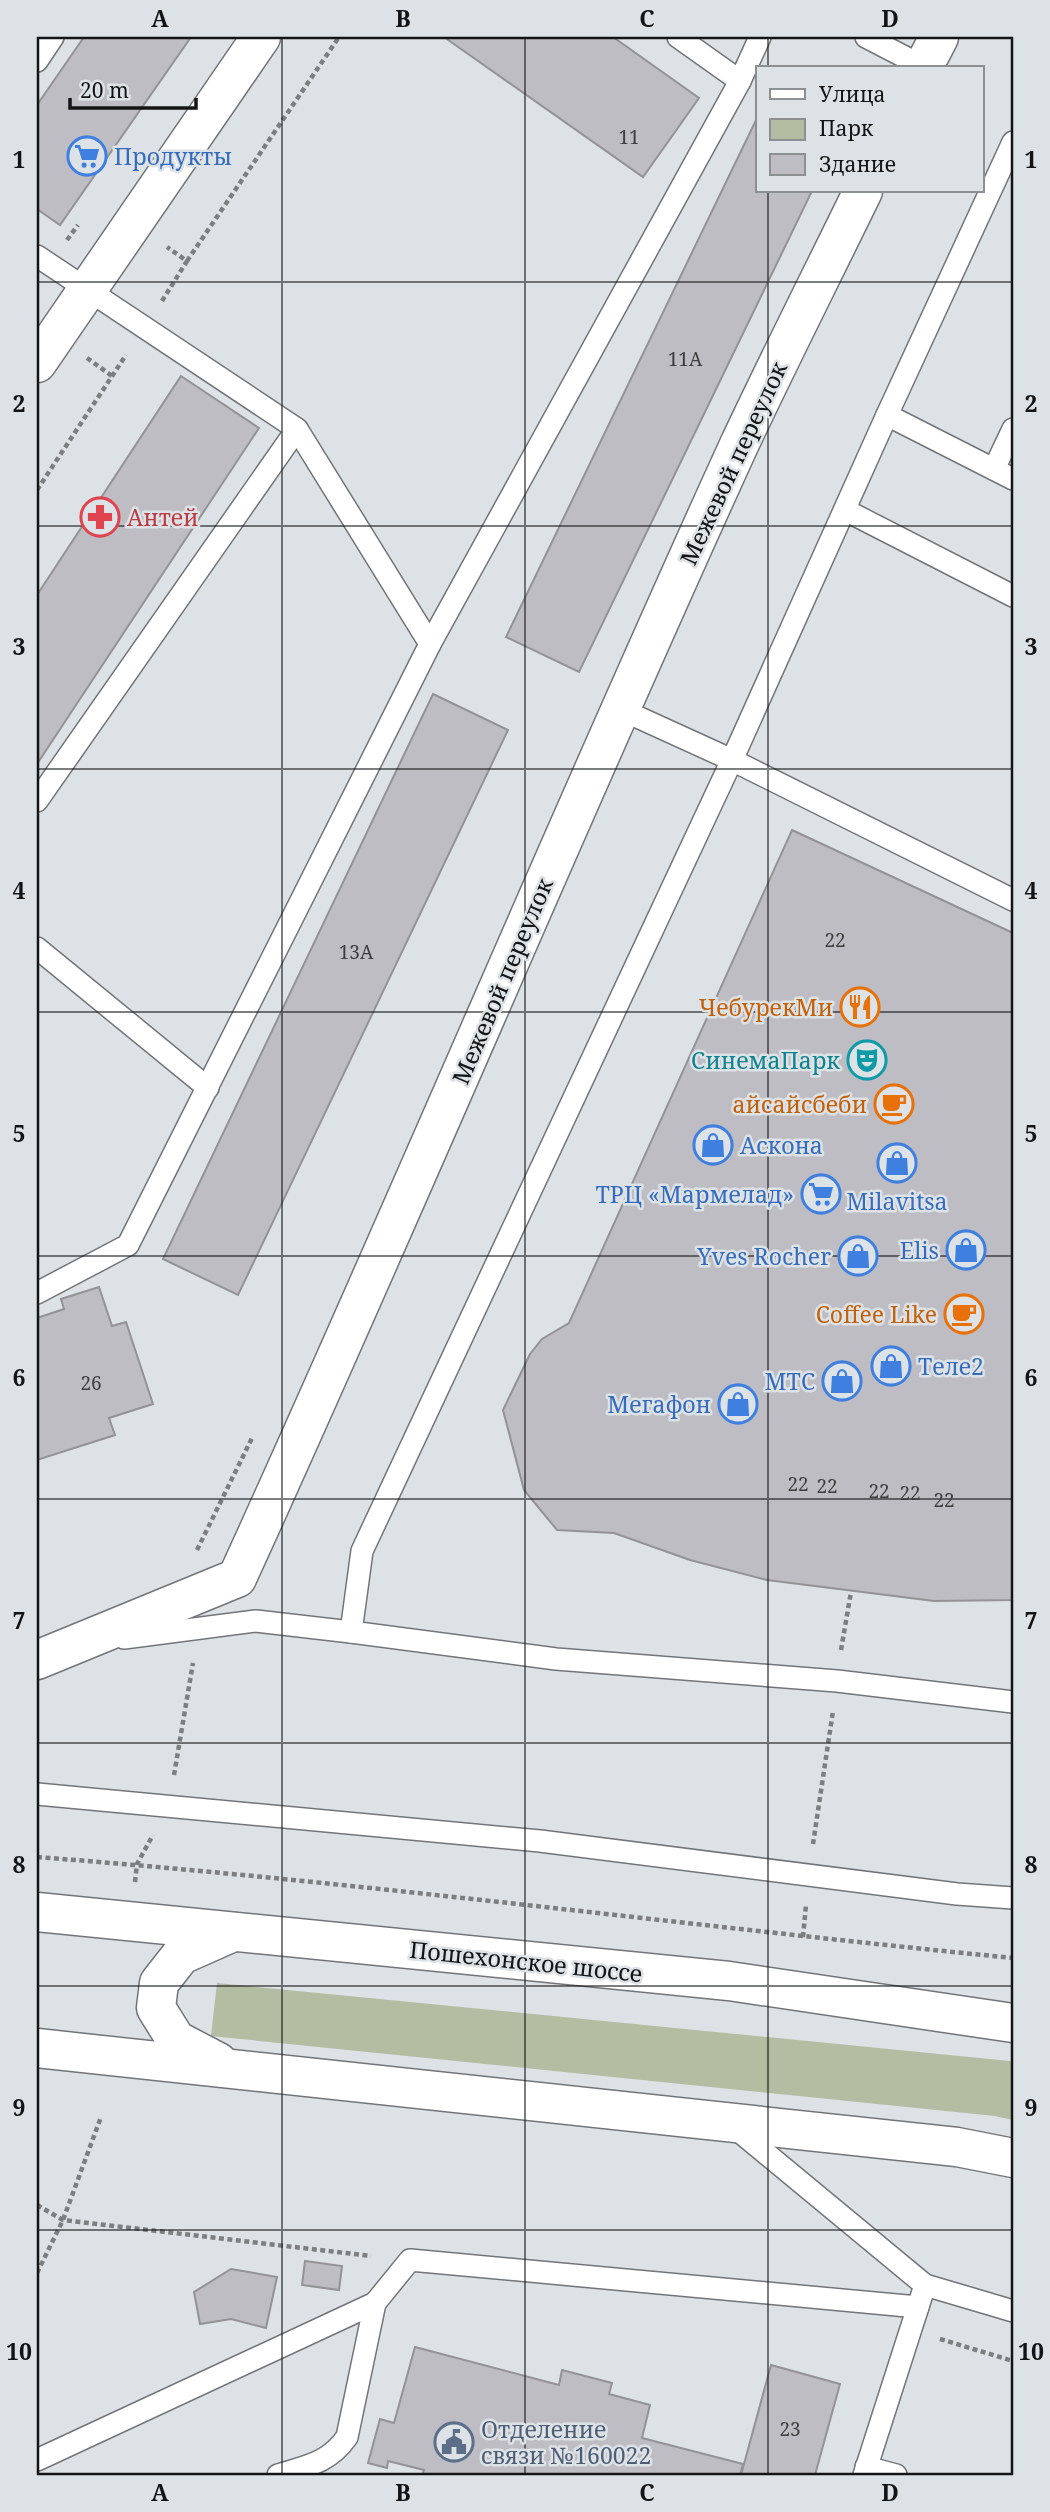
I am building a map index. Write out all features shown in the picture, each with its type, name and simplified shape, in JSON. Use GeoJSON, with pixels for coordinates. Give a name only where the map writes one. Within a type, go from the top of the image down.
{"type":"FeatureCollection","features":[{"type":"Feature","properties":{"kind":"main road"},"geometry":{"type":"LineString","coordinates":[[37,363],[261,37]]}},
{"type":"Feature","properties":{"kind":"main road","name":"Межевой переулок"},"geometry":{"type":"LineString","coordinates":[[52,1653],[237,1578],[466,1066],[620,709],[741,441],[863,192]]}},
{"type":"Feature","properties":{"kind":"main road","name":"Пошехонское шоссе"},"geometry":{"type":"LineString","coordinates":[[37,1912],[729,1981],[1013,2023]]}},
{"type":"Feature","properties":{"kind":"main road"},"geometry":{"type":"LineString","coordinates":[[233,2069],[176,2040],[156,2008],[159,1983],[181,1955],[234,1931]]}},
{"type":"Feature","properties":{"kind":"main road"},"geometry":{"type":"LineString","coordinates":[[37,2048],[957,2147],[1013,2158]]}},
{"type":"Feature","properties":{"kind":"lane"},"geometry":{"type":"LineString","coordinates":[[37,61],[53,37]]}},
{"type":"Feature","properties":{"kind":"lane"},"geometry":{"type":"LineString","coordinates":[[678,37],[740,81]]}},
{"type":"Feature","properties":{"kind":"lane"},"geometry":{"type":"LineString","coordinates":[[37,1293],[128,1245],[430,644],[740,81],[760,37]]}},
{"type":"Feature","properties":{"kind":"lane"},"geometry":{"type":"LineString","coordinates":[[866,37],[929,57]]}},
{"type":"Feature","properties":{"kind":"lane"},"geometry":{"type":"LineString","coordinates":[[351,1632],[362,1550],[732,761],[1013,142]]}},
{"type":"Feature","properties":{"kind":"lane"},"geometry":{"type":"LineString","coordinates":[[37,256],[297,429],[430,644]]}},
{"type":"Feature","properties":{"kind":"lane"},"geometry":{"type":"LineString","coordinates":[[887,415],[1004,474],[1013,429]]}},
{"type":"Feature","properties":{"kind":"lane"},"geometry":{"type":"LineString","coordinates":[[37,801],[297,429]]}},
{"type":"Feature","properties":{"kind":"lane"},"geometry":{"type":"LineString","coordinates":[[845,510],[1013,596]]}},
{"type":"Feature","properties":{"kind":"lane"},"geometry":{"type":"LineString","coordinates":[[620,709],[732,761],[1013,900]]}},
{"type":"Feature","properties":{"kind":"lane"},"geometry":{"type":"LineString","coordinates":[[37,948],[208,1088]]}},
{"type":"Feature","properties":{"kind":"lane"},"geometry":{"type":"LineString","coordinates":[[52,1653],[256,1620],[556,1658],[837,1681],[1013,1702]]}},
{"type":"Feature","properties":{"kind":"lane"},"geometry":{"type":"LineString","coordinates":[[37,1794],[439,1830],[957,1894],[1013,1898]]}},
{"type":"Feature","properties":{"kind":"lane"},"geometry":{"type":"LineString","coordinates":[[730,2123],[925,2286],[1013,2311]]}},
{"type":"Feature","properties":{"kind":"lane"},"geometry":{"type":"LineString","coordinates":[[37,2460],[375,2303],[410,2260],[918,2307]]}},
{"type":"Feature","properties":{"kind":"lane"},"geometry":{"type":"LineString","coordinates":[[896,2475],[865,2471],[925,2286]]}},
{"type":"Feature","properties":{"kind":"lane"},"geometry":{"type":"LineString","coordinates":[[278,2475],[326,2459],[347,2437],[375,2303]]}},
{"type":"Feature","properties":{"kind":"path"},"geometry":{"type":"LineString","coordinates":[[187,261],[339,37]]}},
{"type":"Feature","properties":{"kind":"path"},"geometry":{"type":"LineString","coordinates":[[841,1656],[851,1592]]}},
{"type":"Feature","properties":{"kind":"path"},"geometry":{"type":"LineString","coordinates":[[803,1937],[809,1874],[837,1681]]}},
{"type":"Feature","properties":{"kind":"path"},"geometry":{"type":"LineString","coordinates":[[37,1857],[348,1885],[1013,1958]]}},
{"type":"Feature","properties":{"kind":"path"},"geometry":{"type":"LineString","coordinates":[[37,2273],[63,2220],[101,2117]]}},
{"type":"Feature","properties":{"kind":"path"},"geometry":{"type":"LineString","coordinates":[[37,2205],[63,2220],[410,2260]]}},
{"type":"Feature","properties":{"kind":"path"},"geometry":{"type":"LineString","coordinates":[[911,2330],[1013,2361]]}},
{"type":"Feature","properties":{"kind":"green space"},"geometry":{"type":"Polygon","coordinates":[[[217,1983],[1010,2061],[1013,2062],[1013,2120],[995,2116],[211,2036],[217,1983]]]}},
{"type":"Feature","properties":{"kind":"building"},"geometry":{"type":"Polygon","coordinates":[[[84,37],[191,37],[60,225],[37,209],[37,105],[84,37]]]}},
{"type":"Feature","properties":{"kind":"building"},"geometry":{"type":"Polygon","coordinates":[[[444,37],[613,37],[699,98],[643,177],[444,37]]]}},
{"type":"Feature","properties":{"kind":"building"},"geometry":{"type":"Polygon","coordinates":[[[756,120],[756,192],[812,192],[579,672],[506,637],[756,120]]]}},
{"type":"Feature","properties":{"kind":"building"},"geometry":{"type":"Polygon","coordinates":[[[181,376],[259,428],[37,764],[37,595],[181,376]]]}},
{"type":"Feature","properties":{"kind":"building"},"geometry":{"type":"Polygon","coordinates":[[[433,694],[508,730],[238,1295],[163,1259],[433,694]]]}},
{"type":"Feature","properties":{"kind":"building","name":"ТРЦ «Мармелад»"},"geometry":{"type":"Polygon","coordinates":[[[792,830],[1013,933],[1013,1600],[934,1601],[767,1580],[690,1560],[614,1533],[557,1530],[524,1490],[503,1410],[530,1354],[542,1339],[569,1323],[792,830]]]}},
{"type":"Feature","properties":{"kind":"building"},"geometry":{"type":"Polygon","coordinates":[[[99,1287],[112,1326],[126,1322],[153,1404],[109,1418],[115,1435],[37,1460],[37,1318],[64,1309],[61,1299],[99,1287]]]}},
{"type":"Feature","properties":{"kind":"building"},"geometry":{"type":"Polygon","coordinates":[[[305,2261],[342,2266],[339,2290],[302,2285],[305,2261]]]}},
{"type":"Feature","properties":{"kind":"building"},"geometry":{"type":"Polygon","coordinates":[[[231,2269],[277,2277],[266,2328],[231,2319],[200,2324],[194,2292],[231,2269]]]}},
{"type":"Feature","properties":{"kind":"building"},"geometry":{"type":"Polygon","coordinates":[[[415,2347],[559,2385],[562,2370],[612,2383],[609,2394],[650,2405],[642,2438],[743,2464],[740,2475],[422,2475],[424,2470],[388,2461],[387,2468],[368,2463],[380,2419],[394,2423],[415,2347]]]}},
{"type":"Feature","properties":{"kind":"building"},"geometry":{"type":"Polygon","coordinates":[[[771,2365],[840,2384],[815,2475],[741,2475],[771,2365]]]}},
{"type":"Feature","properties":{"kind":"place","name":"Продукты"},"geometry":{"type":"Point","coordinates":[87,156]}},
{"type":"Feature","properties":{"kind":"place","name":"Антей"},"geometry":{"type":"Point","coordinates":[100,517]}},
{"type":"Feature","properties":{"kind":"place","name":"ЧебурекМи"},"geometry":{"type":"Point","coordinates":[860,1007]}},
{"type":"Feature","properties":{"kind":"place","name":"СинемаПарк"},"geometry":{"type":"Point","coordinates":[867,1060]}},
{"type":"Feature","properties":{"kind":"place","name":"айсайсбеби"},"geometry":{"type":"Point","coordinates":[894,1104]}},
{"type":"Feature","properties":{"kind":"place","name":"Аскона"},"geometry":{"type":"Point","coordinates":[713,1145]}},
{"type":"Feature","properties":{"kind":"place","name":"Milavitsa"},"geometry":{"type":"Point","coordinates":[897,1163]}},
{"type":"Feature","properties":{"kind":"place","name":"ТРЦ «Мармелад»"},"geometry":{"type":"Point","coordinates":[821,1194]}},
{"type":"Feature","properties":{"kind":"place","name":"Elis"},"geometry":{"type":"Point","coordinates":[966,1250]}},
{"type":"Feature","properties":{"kind":"place","name":"Yves Rocher"},"geometry":{"type":"Point","coordinates":[858,1256]}},
{"type":"Feature","properties":{"kind":"place","name":"Coffee Like"},"geometry":{"type":"Point","coordinates":[964,1314]}},
{"type":"Feature","properties":{"kind":"place","name":"Теле2"},"geometry":{"type":"Point","coordinates":[891,1366]}},
{"type":"Feature","properties":{"kind":"place","name":"МТС"},"geometry":{"type":"Point","coordinates":[842,1381]}},
{"type":"Feature","properties":{"kind":"place","name":"Мегафон"},"geometry":{"type":"Point","coordinates":[738,1404]}},
{"type":"Feature","properties":{"kind":"place","name":"Отделение связи №160022"},"geometry":{"type":"Point","coordinates":[454,2442]}}]}
